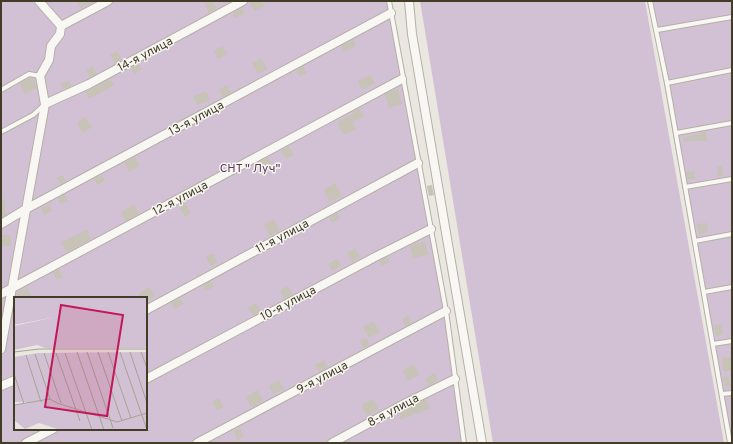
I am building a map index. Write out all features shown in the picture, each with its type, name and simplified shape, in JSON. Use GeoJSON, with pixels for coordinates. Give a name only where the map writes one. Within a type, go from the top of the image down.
{"type":"FeatureCollection","features":[{"type":"Feature","properties":{"kind":"street"},"geometry":{"type":"LineString","coordinates":[[1,349],[45,104],[40,76],[49,60],[51,46],[60,34],[61,26],[39,1]]}},
{"type":"Feature","properties":{"kind":"street"},"geometry":{"type":"LineString","coordinates":[[61,26],[108,1]]}},
{"type":"Feature","properties":{"kind":"street","name":"14-я улица"},"geometry":{"type":"LineString","coordinates":[[45,104],[89,84],[244,1]]}},
{"type":"Feature","properties":{"kind":"street"},"geometry":{"type":"LineString","coordinates":[[409,1],[412,34],[482,443]]}},
{"type":"Feature","properties":{"kind":"street","name":"13-я улица"},"geometry":{"type":"LineString","coordinates":[[1,224],[26,209],[391,13]]}},
{"type":"Feature","properties":{"kind":"street","name":"12-я улица"},"geometry":{"type":"LineString","coordinates":[[1,294],[402,79]]}},
{"type":"Feature","properties":{"kind":"street","name":"11-я улица"},"geometry":{"type":"LineString","coordinates":[[147,309],[418,163]]}},
{"type":"Feature","properties":{"kind":"street","name":"10-я улица"},"geometry":{"type":"LineString","coordinates":[[147,378],[375,257],[431,229]]}},
{"type":"Feature","properties":{"kind":"street","name":"9-я улица"},"geometry":{"type":"LineString","coordinates":[[198,443],[446,311]]}},
{"type":"Feature","properties":{"kind":"street","name":"8-я улица"},"geometry":{"type":"LineString","coordinates":[[332,443],[408,402],[455,379]]}},
{"type":"Feature","properties":{"kind":"street"},"geometry":{"type":"LineString","coordinates":[[1,386],[14,380]]}},
{"type":"Feature","properties":{"kind":"street"},"geometry":{"type":"LineString","coordinates":[[26,443],[51,430]]}},
{"type":"Feature","properties":{"kind":"lane"},"geometry":{"type":"LineString","coordinates":[[389,1],[402,79],[446,311],[464,443]]}},
{"type":"Feature","properties":{"kind":"lane"},"geometry":{"type":"LineString","coordinates":[[650,1],[667,83],[730,443]]}},
{"type":"Feature","properties":{"kind":"lane"},"geometry":{"type":"LineString","coordinates":[[657,30],[732,17]]}},
{"type":"Feature","properties":{"kind":"lane"},"geometry":{"type":"LineString","coordinates":[[667,83],[732,70]]}},
{"type":"Feature","properties":{"kind":"lane"},"geometry":{"type":"LineString","coordinates":[[1,90],[29,74],[40,76]]}},
{"type":"Feature","properties":{"kind":"lane"},"geometry":{"type":"LineString","coordinates":[[1,132],[33,115],[45,104]]}},
{"type":"Feature","properties":{"kind":"lane"},"geometry":{"type":"LineString","coordinates":[[676,133],[732,123]]}},
{"type":"Feature","properties":{"kind":"lane"},"geometry":{"type":"LineString","coordinates":[[685,187],[732,179]]}},
{"type":"Feature","properties":{"kind":"lane"},"geometry":{"type":"LineString","coordinates":[[695,241],[732,234]]}},
{"type":"Feature","properties":{"kind":"lane"},"geometry":{"type":"LineString","coordinates":[[704,292],[732,287]]}},
{"type":"Feature","properties":{"kind":"lane"},"geometry":{"type":"LineString","coordinates":[[713,344],[732,341]]}},
{"type":"Feature","properties":{"kind":"lane"},"geometry":{"type":"LineString","coordinates":[[722,394],[732,393]]}},
{"type":"Feature","properties":{"kind":"green space","name":"СНТ \" Луч\""},"geometry":{"type":"Polygon","coordinates":[[[1,1],[389,1],[447,312],[466,443],[1,443],[1,1]]]}},
{"type":"Feature","properties":{"kind":"green space"},"geometry":{"type":"Polygon","coordinates":[[[420,1],[645,1],[724,443],[493,443],[420,1]]]}},
{"type":"Feature","properties":{"kind":"green space"},"geometry":{"type":"Polygon","coordinates":[[[647,1],[732,1],[732,443],[728,443],[656,39],[647,1]]]}},
{"type":"Feature","properties":{"kind":"building"},"geometry":{"type":"Polygon","coordinates":[[[77,1],[96,1],[80,8],[77,1]]]}},
{"type":"Feature","properties":{"kind":"building"},"geometry":{"type":"Polygon","coordinates":[[[213,1],[217,9],[209,13],[205,4],[213,1]]]}},
{"type":"Feature","properties":{"kind":"building"},"geometry":{"type":"Polygon","coordinates":[[[253,1],[262,1],[265,6],[255,11],[250,3],[253,1]]]}},
{"type":"Feature","properties":{"kind":"building"},"geometry":{"type":"Polygon","coordinates":[[[242,8],[245,14],[235,18],[233,13],[242,8]]]}},
{"type":"Feature","properties":{"kind":"building"},"geometry":{"type":"Polygon","coordinates":[[[353,40],[356,46],[344,52],[341,46],[353,40]]]}},
{"type":"Feature","properties":{"kind":"building"},"geometry":{"type":"Polygon","coordinates":[[[222,46],[227,54],[218,59],[214,51],[222,46]]]}},
{"type":"Feature","properties":{"kind":"building"},"geometry":{"type":"Polygon","coordinates":[[[117,51],[122,60],[115,64],[110,55],[117,51]]]}},
{"type":"Feature","properties":{"kind":"building"},"geometry":{"type":"Polygon","coordinates":[[[261,58],[267,69],[258,74],[252,63],[261,58]]]}},
{"type":"Feature","properties":{"kind":"building"},"geometry":{"type":"Polygon","coordinates":[[[138,64],[142,69],[135,74],[131,68],[138,64]]]}},
{"type":"Feature","properties":{"kind":"building"},"geometry":{"type":"Polygon","coordinates":[[[93,66],[97,74],[90,77],[86,70],[93,66]]]}},
{"type":"Feature","properties":{"kind":"building"},"geometry":{"type":"Polygon","coordinates":[[[303,66],[307,73],[299,77],[296,71],[303,66]]]}},
{"type":"Feature","properties":{"kind":"building"},"geometry":{"type":"Polygon","coordinates":[[[371,75],[375,83],[362,90],[358,81],[371,75]]]}},
{"type":"Feature","properties":{"kind":"building"},"geometry":{"type":"Polygon","coordinates":[[[33,78],[37,88],[25,94],[19,83],[33,78]]]}},
{"type":"Feature","properties":{"kind":"building"},"geometry":{"type":"Polygon","coordinates":[[[111,79],[114,85],[89,99],[85,92],[111,79]]]}},
{"type":"Feature","properties":{"kind":"building"},"geometry":{"type":"Polygon","coordinates":[[[69,80],[72,86],[64,89],[61,84],[69,80]]]}},
{"type":"Feature","properties":{"kind":"building"},"geometry":{"type":"Polygon","coordinates":[[[227,85],[231,93],[223,97],[219,90],[227,85]]]}},
{"type":"Feature","properties":{"kind":"building"},"geometry":{"type":"Polygon","coordinates":[[[398,89],[402,104],[389,108],[385,94],[398,89]]]}},
{"type":"Feature","properties":{"kind":"building"},"geometry":{"type":"Polygon","coordinates":[[[206,91],[210,100],[197,105],[193,97],[206,91]]]}},
{"type":"Feature","properties":{"kind":"building"},"geometry":{"type":"Polygon","coordinates":[[[359,108],[364,116],[353,122],[356,129],[343,135],[337,122],[353,114],[352,112],[359,108]]]}},
{"type":"Feature","properties":{"kind":"building"},"geometry":{"type":"Polygon","coordinates":[[[85,117],[92,127],[83,133],[77,123],[85,117]]]}},
{"type":"Feature","properties":{"kind":"building"},"geometry":{"type":"Polygon","coordinates":[[[700,132],[706,132],[707,141],[700,140],[684,142],[683,137],[700,134],[700,132]]]}},
{"type":"Feature","properties":{"kind":"building"},"geometry":{"type":"Polygon","coordinates":[[[289,146],[294,155],[286,159],[281,150],[289,146]]]}},
{"type":"Feature","properties":{"kind":"building"},"geometry":{"type":"Polygon","coordinates":[[[135,157],[140,166],[129,172],[124,163],[135,157]]]}},
{"type":"Feature","properties":{"kind":"building"},"geometry":{"type":"Polygon","coordinates":[[[268,157],[273,166],[258,174],[253,165],[268,157]]]}},
{"type":"Feature","properties":{"kind":"building"},"geometry":{"type":"Polygon","coordinates":[[[722,166],[723,176],[718,177],[717,167],[722,166]]]}},
{"type":"Feature","properties":{"kind":"building"},"geometry":{"type":"Polygon","coordinates":[[[694,171],[695,179],[688,180],[686,172],[694,171]]]}},
{"type":"Feature","properties":{"kind":"building"},"geometry":{"type":"Polygon","coordinates":[[[63,175],[66,181],[60,184],[57,178],[63,175]]]}},
{"type":"Feature","properties":{"kind":"building"},"geometry":{"type":"Polygon","coordinates":[[[102,175],[105,181],[97,185],[94,179],[102,175]]]}},
{"type":"Feature","properties":{"kind":"building"},"geometry":{"type":"Polygon","coordinates":[[[335,183],[342,196],[330,202],[324,190],[335,183]]]}},
{"type":"Feature","properties":{"kind":"building"},"geometry":{"type":"Polygon","coordinates":[[[432,185],[434,195],[429,196],[427,186],[432,185]]]}},
{"type":"Feature","properties":{"kind":"building"},"geometry":{"type":"Polygon","coordinates":[[[65,194],[68,201],[60,204],[58,198],[65,194]]]}},
{"type":"Feature","properties":{"kind":"building"},"geometry":{"type":"Polygon","coordinates":[[[5,199],[6,215],[1,217],[1,200],[5,199]]]}},
{"type":"Feature","properties":{"kind":"building"},"geometry":{"type":"Polygon","coordinates":[[[185,203],[191,213],[185,217],[179,207],[185,203]]]}},
{"type":"Feature","properties":{"kind":"building"},"geometry":{"type":"Polygon","coordinates":[[[134,204],[139,214],[126,221],[121,212],[134,204]]]}},
{"type":"Feature","properties":{"kind":"building"},"geometry":{"type":"Polygon","coordinates":[[[50,205],[52,211],[44,215],[41,208],[50,205]]]}},
{"type":"Feature","properties":{"kind":"building"},"geometry":{"type":"Polygon","coordinates":[[[337,213],[340,218],[332,223],[329,218],[337,213]]]}},
{"type":"Feature","properties":{"kind":"building"},"geometry":{"type":"Polygon","coordinates":[[[274,219],[280,231],[270,236],[264,224],[274,219]]]}},
{"type":"Feature","properties":{"kind":"building"},"geometry":{"type":"Polygon","coordinates":[[[707,223],[708,232],[699,234],[697,224],[707,223]]]}},
{"type":"Feature","properties":{"kind":"building"},"geometry":{"type":"Polygon","coordinates":[[[87,230],[91,239],[67,252],[61,242],[87,230]]]}},
{"type":"Feature","properties":{"kind":"building"},"geometry":{"type":"Polygon","coordinates":[[[1,235],[10,235],[11,246],[1,246],[1,235]]]}},
{"type":"Feature","properties":{"kind":"building"},"geometry":{"type":"Polygon","coordinates":[[[425,241],[428,255],[413,258],[410,246],[425,241]]]}},
{"type":"Feature","properties":{"kind":"building"},"geometry":{"type":"Polygon","coordinates":[[[355,248],[360,257],[352,262],[347,253],[355,248]]]}},
{"type":"Feature","properties":{"kind":"building"},"geometry":{"type":"Polygon","coordinates":[[[213,253],[217,262],[210,266],[206,257],[213,253]]]}},
{"type":"Feature","properties":{"kind":"building"},"geometry":{"type":"Polygon","coordinates":[[[387,257],[390,262],[382,266],[379,261],[387,257]]]}},
{"type":"Feature","properties":{"kind":"building"},"geometry":{"type":"Polygon","coordinates":[[[337,259],[341,265],[332,271],[328,264],[337,259]]]}},
{"type":"Feature","properties":{"kind":"building"},"geometry":{"type":"Polygon","coordinates":[[[59,269],[63,277],[57,280],[53,272],[59,269]]]}},
{"type":"Feature","properties":{"kind":"building"},"geometry":{"type":"Polygon","coordinates":[[[211,281],[214,287],[206,291],[203,285],[211,281]]]}},
{"type":"Feature","properties":{"kind":"building"},"geometry":{"type":"Polygon","coordinates":[[[288,286],[293,295],[284,299],[280,290],[288,286]]]}},
{"type":"Feature","properties":{"kind":"building"},"geometry":{"type":"Polygon","coordinates":[[[149,287],[155,296],[147,301],[147,297],[140,297],[138,294],[149,287]]]}},
{"type":"Feature","properties":{"kind":"building"},"geometry":{"type":"Polygon","coordinates":[[[28,288],[31,297],[17,297],[17,292],[28,288]]]}},
{"type":"Feature","properties":{"kind":"building"},"geometry":{"type":"Polygon","coordinates":[[[181,298],[184,304],[175,309],[171,303],[181,298]]]}},
{"type":"Feature","properties":{"kind":"building"},"geometry":{"type":"Polygon","coordinates":[[[256,303],[261,311],[253,316],[248,308],[256,303]]]}},
{"type":"Feature","properties":{"kind":"building"},"geometry":{"type":"Polygon","coordinates":[[[408,316],[411,323],[405,326],[402,319],[408,316]]]}},
{"type":"Feature","properties":{"kind":"building"},"geometry":{"type":"Polygon","coordinates":[[[373,321],[380,332],[369,338],[363,327],[373,321]]]}},
{"type":"Feature","properties":{"kind":"building"},"geometry":{"type":"Polygon","coordinates":[[[721,324],[723,334],[716,336],[714,325],[721,324]]]}},
{"type":"Feature","properties":{"kind":"building"},"geometry":{"type":"Polygon","coordinates":[[[366,338],[369,345],[363,348],[360,340],[366,338]]]}},
{"type":"Feature","properties":{"kind":"building"},"geometry":{"type":"Polygon","coordinates":[[[732,357],[732,370],[724,372],[722,358],[732,357]]]}},
{"type":"Feature","properties":{"kind":"building"},"geometry":{"type":"Polygon","coordinates":[[[324,360],[328,367],[319,372],[315,365],[324,360]]]}},
{"type":"Feature","properties":{"kind":"building"},"geometry":{"type":"Polygon","coordinates":[[[414,364],[419,375],[408,381],[403,370],[414,364]]]}},
{"type":"Feature","properties":{"kind":"building"},"geometry":{"type":"Polygon","coordinates":[[[434,373],[438,380],[429,386],[425,379],[434,373]]]}},
{"type":"Feature","properties":{"kind":"building"},"geometry":{"type":"Polygon","coordinates":[[[728,376],[731,386],[726,387],[723,378],[728,376]]]}},
{"type":"Feature","properties":{"kind":"building"},"geometry":{"type":"Polygon","coordinates":[[[279,380],[284,389],[273,394],[269,386],[279,380]]]}},
{"type":"Feature","properties":{"kind":"building"},"geometry":{"type":"Polygon","coordinates":[[[257,390],[263,400],[251,407],[246,397],[257,390]]]}},
{"type":"Feature","properties":{"kind":"building"},"geometry":{"type":"Polygon","coordinates":[[[219,398],[223,407],[216,410],[212,402],[219,398]]]}},
{"type":"Feature","properties":{"kind":"building"},"geometry":{"type":"Polygon","coordinates":[[[373,399],[379,410],[367,416],[361,405],[373,399]]]}},
{"type":"Feature","properties":{"kind":"building"},"geometry":{"type":"Polygon","coordinates":[[[426,399],[430,408],[401,420],[398,414],[426,399]]]}},
{"type":"Feature","properties":{"kind":"building"},"geometry":{"type":"Polygon","coordinates":[[[240,428],[244,437],[237,440],[234,431],[240,428]]]}}]}
